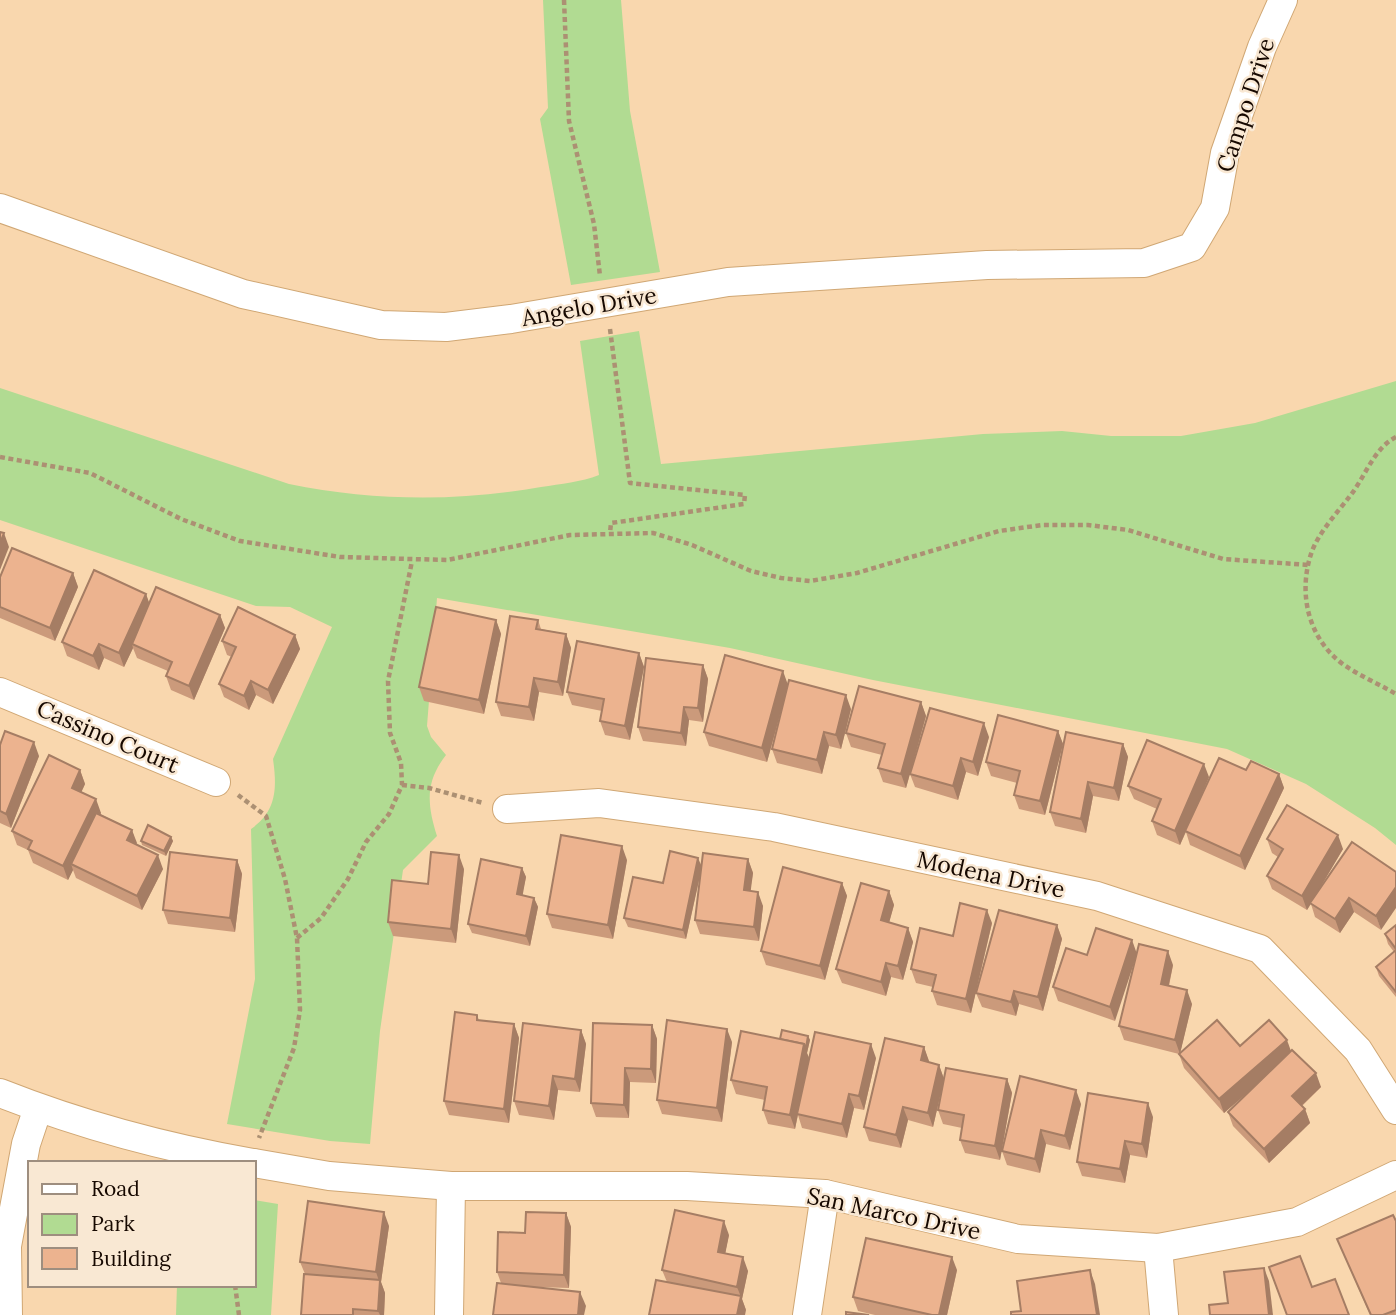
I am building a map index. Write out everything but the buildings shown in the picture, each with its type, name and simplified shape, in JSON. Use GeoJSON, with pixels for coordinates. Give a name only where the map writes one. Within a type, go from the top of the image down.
{"type":"FeatureCollection","features":[{"type":"Feature","properties":{"kind":"street","name":"Campo Drive"},"geometry":{"type":"LineString","coordinates":[[1192,247],[1215,208],[1225,153],[1262,47],[1283,0]]}},
{"type":"Feature","properties":{"kind":"street","name":"Angelo Drive"},"geometry":{"type":"LineString","coordinates":[[0,208],[243,294],[381,325],[446,327],[741,281],[987,265],[1144,263],[1192,247]]}},
{"type":"Feature","properties":{"kind":"street","name":"Cassino Court"},"geometry":{"type":"LineString","coordinates":[[0,692],[216,782]]}},
{"type":"Feature","properties":{"kind":"street","name":"Modena Drive"},"geometry":{"type":"LineString","coordinates":[[507,809],[599,803],[774,827],[1097,896],[1261,949],[1358,1050],[1396,1110]]}},
{"type":"Feature","properties":{"kind":"street","name":"San Marco Drive"},"geometry":{"type":"LineString","coordinates":[[0,1093],[38,1108],[187,1151],[242,1161]]}},
{"type":"Feature","properties":{"kind":"street"},"geometry":{"type":"LineString","coordinates":[[8,1315],[7,1246],[26,1143],[38,1108]]}},
{"type":"Feature","properties":{"kind":"street","name":"San Marco Drive"},"geometry":{"type":"LineString","coordinates":[[256,1164],[329,1176],[451,1186],[687,1186],[825,1194],[1018,1239],[1158,1248],[1297,1222],[1396,1175]]}},
{"type":"Feature","properties":{"kind":"street"},"geometry":{"type":"LineString","coordinates":[[449,1315],[451,1186]]}},
{"type":"Feature","properties":{"kind":"street"},"geometry":{"type":"LineString","coordinates":[[807,1315],[825,1194]]}},
{"type":"Feature","properties":{"kind":"street"},"geometry":{"type":"LineString","coordinates":[[1158,1248],[1164,1315]]}},
{"type":"Feature","properties":{"kind":"path"},"geometry":{"type":"LineString","coordinates":[[564,0],[569,121],[594,224],[630,483],[745,495],[744,503],[611,523],[610,533]]}},
{"type":"Feature","properties":{"kind":"path"},"geometry":{"type":"LineString","coordinates":[[1396,437],[1374,458],[1359,485],[1321,535],[1309,565],[1304,588],[1306,610],[1313,627],[1344,665],[1396,694]]}},
{"type":"Feature","properties":{"kind":"path"},"geometry":{"type":"LineString","coordinates":[[0,457],[90,473],[181,519],[240,541],[340,557],[447,560],[570,535],[653,533],[674,538],[751,571],[810,581],[857,573],[999,531],[1042,525],[1128,530],[1223,559],[1309,565]]}},
{"type":"Feature","properties":{"kind":"path"},"geometry":{"type":"LineString","coordinates":[[297,938],[321,918],[348,879],[366,842],[389,814],[404,779],[390,733],[388,681],[412,561]]}},
{"type":"Feature","properties":{"kind":"path"},"geometry":{"type":"LineString","coordinates":[[216,782],[255,805],[266,816],[285,879],[297,938],[300,1010],[294,1048],[254,1161]]}},
{"type":"Feature","properties":{"kind":"path"},"geometry":{"type":"LineString","coordinates":[[402,785],[436,790],[507,809]]}},
{"type":"Feature","properties":{"kind":"path"},"geometry":{"type":"LineString","coordinates":[[235,1287],[239,1315]]}},
{"type":"Feature","properties":{"kind":"green space"},"geometry":{"type":"Polygon","coordinates":[[[543,0],[621,0],[630,111],[660,272],[571,285],[540,119],[548,108],[543,0]]]}},
{"type":"Feature","properties":{"kind":"green space"},"geometry":{"type":"Polygon","coordinates":[[[639,331],[661,464],[983,434],[1062,431],[1111,436],[1181,436],[1255,423],[1396,381],[1396,845],[1375,828],[1306,784],[1227,749],[873,680],[730,648],[437,598],[427,726],[431,737],[446,755],[431,784],[431,814],[437,836],[403,870],[380,1031],[370,1144],[330,1141],[227,1124],[255,979],[251,829],[260,822],[270,807],[275,789],[273,759],[332,627],[290,607],[256,606],[0,520],[0,388],[289,484],[352,494],[415,498],[478,495],[571,482],[599,475],[580,341],[639,331]]]}},
{"type":"Feature","properties":{"kind":"green space"},"geometry":{"type":"Polygon","coordinates":[[[256,1200],[278,1204],[271,1315],[176,1315],[177,1287],[256,1287],[256,1200]]]}}]}
